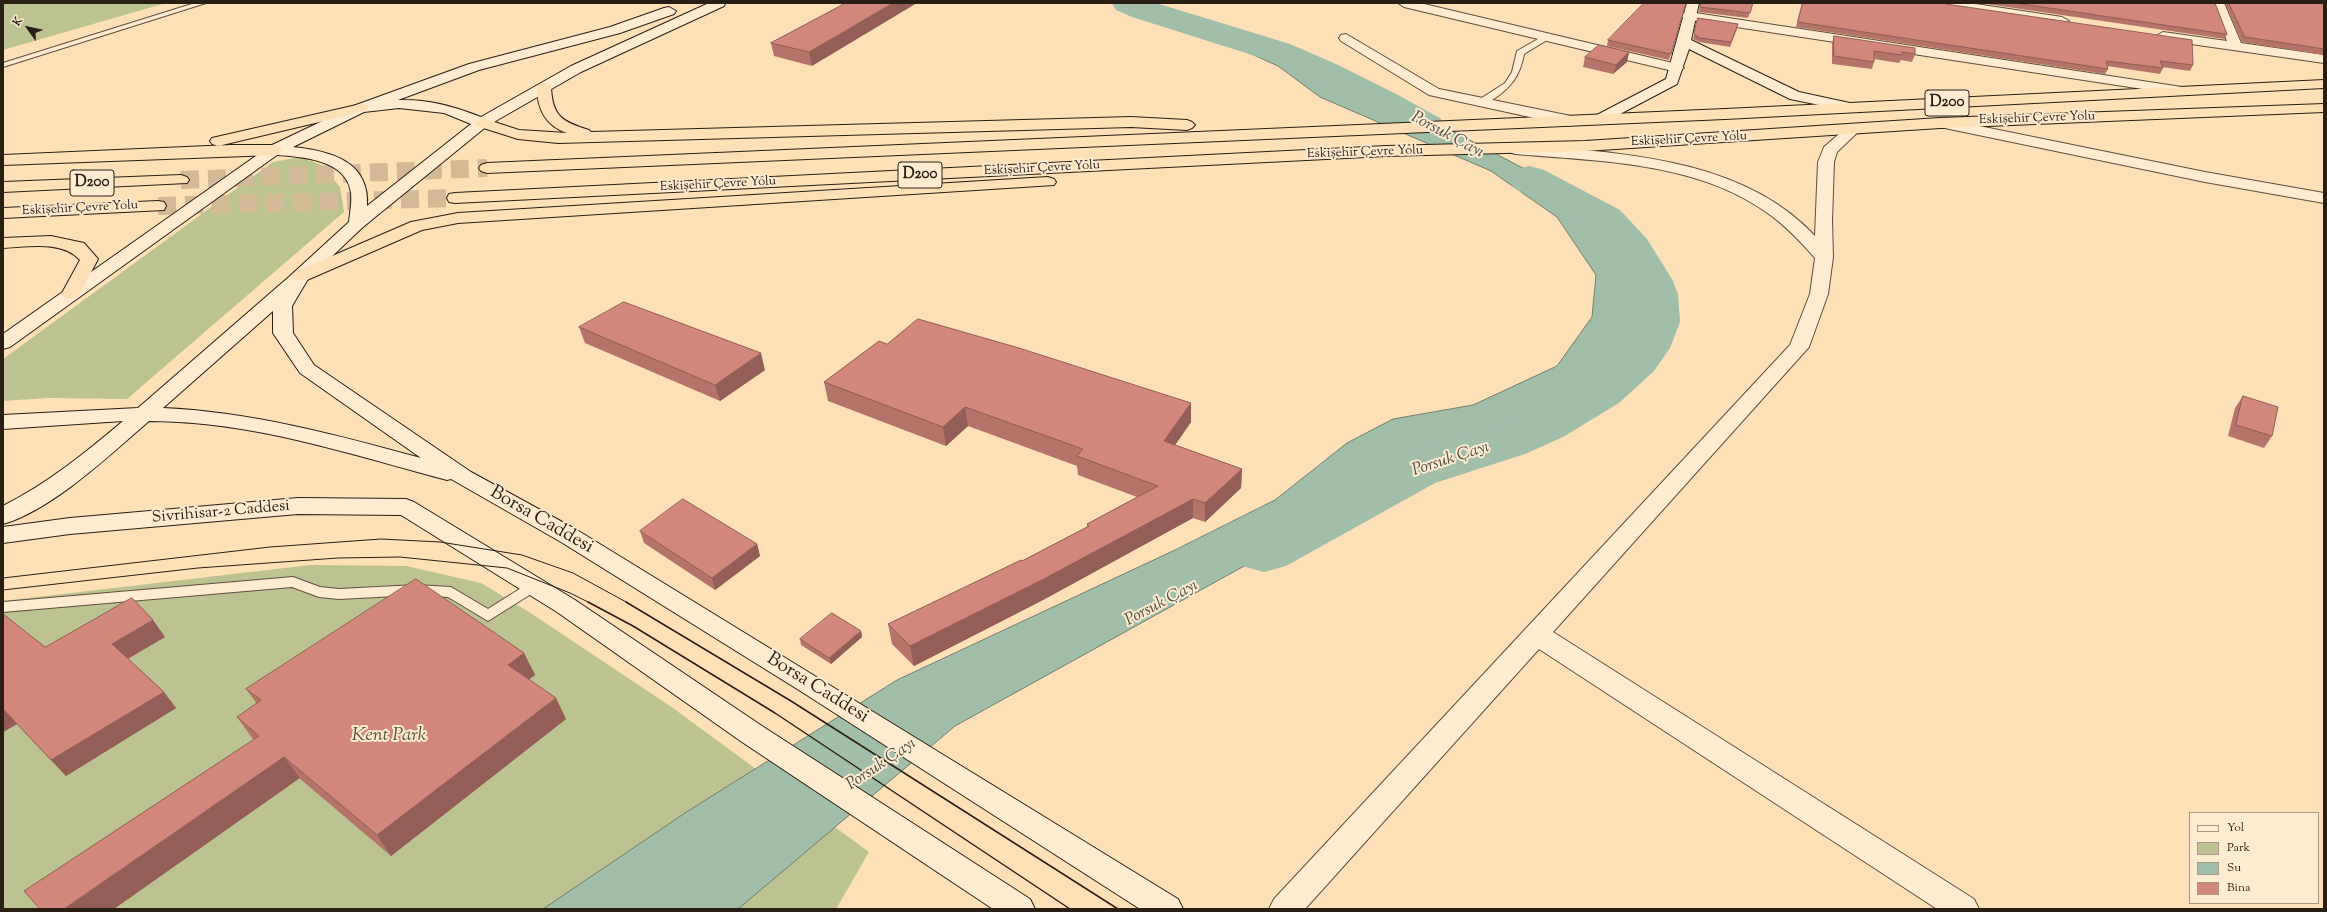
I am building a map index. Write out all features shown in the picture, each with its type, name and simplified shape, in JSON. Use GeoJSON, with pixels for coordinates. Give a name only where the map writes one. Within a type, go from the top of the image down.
{"type":"FeatureCollection","features":[{"type":"Feature","properties":{"kind":"highway","name":"Eskişehir Çevre Yolu"},"geometry":{"type":"LineString","coordinates":[[455,198],[1386,151],[1585,146],[1853,119],[2182,91],[2324,84]]}},
{"type":"Feature","properties":{"kind":"highway"},"geometry":{"type":"LineString","coordinates":[[544,86],[544,104],[551,118],[569,130],[597,137]]}},
{"type":"Feature","properties":{"kind":"highway"},"geometry":{"type":"LineString","coordinates":[[148,154],[213,142],[361,108]]}},
{"type":"Feature","properties":{"kind":"highway","name":"Eskişehir Çevre Yolu"},"geometry":{"type":"LineString","coordinates":[[487,168],[1598,120],[1853,119],[1940,123],[2324,108]]}},
{"type":"Feature","properties":{"kind":"highway"},"geometry":{"type":"LineString","coordinates":[[482,123],[518,134],[558,138],[1131,122],[1332,131]]}},
{"type":"Feature","properties":{"kind":"highway"},"geometry":{"type":"LineString","coordinates":[[3,160],[231,150],[274,150]]}},
{"type":"Feature","properties":{"kind":"highway"},"geometry":{"type":"LineString","coordinates":[[301,276],[417,226],[458,218],[1004,186],[1386,151]]}},
{"type":"Feature","properties":{"kind":"highway","name":"Eskişehir Çevre Yolu"},"geometry":{"type":"LineString","coordinates":[[3,187],[181,180]]}},
{"type":"Feature","properties":{"kind":"highway","name":"Eskişehir Çevre Yolu"},"geometry":{"type":"LineString","coordinates":[[3,213],[158,206]]}},
{"type":"Feature","properties":{"kind":"highway"},"geometry":{"type":"LineString","coordinates":[[3,243],[50,241],[78,247],[89,259],[71,293]]}},
{"type":"Feature","properties":{"kind":"street"},"geometry":{"type":"LineString","coordinates":[[6,340],[274,150],[361,108],[474,67],[615,30],[689,3]]}},
{"type":"Feature","properties":{"kind":"street"},"geometry":{"type":"LineString","coordinates":[[3,516],[46,493],[98,454],[301,276],[357,223],[482,123],[544,86],[615,50],[719,3]]}},
{"type":"Feature","properties":{"kind":"street"},"geometry":{"type":"LineString","coordinates":[[1944,3],[2078,23]]}},
{"type":"Feature","properties":{"kind":"street"},"geometry":{"type":"LineString","coordinates":[[2218,3],[2236,47]]}},
{"type":"Feature","properties":{"kind":"street"},"geometry":{"type":"LineString","coordinates":[[1412,4],[1678,68]]}},
{"type":"Feature","properties":{"kind":"street"},"geometry":{"type":"LineString","coordinates":[[1598,120],[1672,80],[1678,68],[1691,10],[2182,91]]}},
{"type":"Feature","properties":{"kind":"street"},"geometry":{"type":"LineString","coordinates":[[2149,34],[2324,60]]}},
{"type":"Feature","properties":{"kind":"street"},"geometry":{"type":"LineString","coordinates":[[1346,38],[1434,92],[1480,103],[1571,121]]}},
{"type":"Feature","properties":{"kind":"street"},"geometry":{"type":"LineString","coordinates":[[1285,909],[1799,347],[1819,294],[1824,257],[1823,221],[1826,162],[1830,150],[1853,119],[1795,96],[1683,41]]}},
{"type":"Feature","properties":{"kind":"street"},"geometry":{"type":"LineString","coordinates":[[361,108],[399,104],[425,105],[448,109],[482,123]]}},
{"type":"Feature","properties":{"kind":"street"},"geometry":{"type":"LineString","coordinates":[[1940,123],[2205,177],[2324,198]]}},
{"type":"Feature","properties":{"kind":"street"},"geometry":{"type":"LineString","coordinates":[[1508,149],[1658,164],[1699,176],[1732,188],[1761,202],[1801,231],[1824,257]]}},
{"type":"Feature","properties":{"kind":"street"},"geometry":{"type":"LineString","coordinates":[[274,150],[304,152],[341,165],[353,176],[359,191],[357,223]]}},
{"type":"Feature","properties":{"kind":"street"},"geometry":{"type":"LineString","coordinates":[[301,276],[284,306],[283,333],[307,369],[464,477]]}},
{"type":"Feature","properties":{"kind":"street"},"geometry":{"type":"LineString","coordinates":[[3,422],[144,413],[212,418],[321,438],[464,477]]}},
{"type":"Feature","properties":{"kind":"street","name":"Borsa Caddesi"},"geometry":{"type":"LineString","coordinates":[[464,477],[569,536],[811,685],[1167,909]]}},
{"type":"Feature","properties":{"kind":"street","name":"Sivrihisar-2 Caddesi"},"geometry":{"type":"LineString","coordinates":[[3,535],[70,526],[298,506],[406,507],[534,586]]}},
{"type":"Feature","properties":{"kind":"street"},"geometry":{"type":"LineString","coordinates":[[534,586],[752,734],[1020,909]]}},
{"type":"Feature","properties":{"kind":"street"},"geometry":{"type":"LineString","coordinates":[[1536,634],[1963,909]]}},
{"type":"Feature","properties":{"kind":"lane"},"geometry":{"type":"LineString","coordinates":[[3,65],[202,3]]}},
{"type":"Feature","properties":{"kind":"lane"},"geometry":{"type":"LineString","coordinates":[[1480,103],[1509,86],[1518,66],[1520,53],[1548,37]]}},
{"type":"Feature","properties":{"kind":"lane"},"geometry":{"type":"LineString","coordinates":[[3,607],[293,582],[318,592],[339,594],[416,590],[451,592],[488,616],[534,586]]}},
{"type":"Feature","properties":{"kind":"green space"},"geometry":{"type":"Polygon","coordinates":[[[3,3],[166,3],[3,50],[3,3]]]}},
{"type":"Feature","properties":{"kind":"green space"},"geometry":{"type":"Polygon","coordinates":[[[300,157],[321,165],[340,187],[344,212],[127,399],[47,398],[3,401],[3,359],[273,162],[300,157]]]}},
{"type":"Feature","properties":{"kind":"green space","name":"Kent Park"},"geometry":{"type":"Polygon","coordinates":[[[310,565],[406,566],[481,583],[529,612],[673,708],[869,852],[836,909],[3,909],[3,601],[310,565]]]}},
{"type":"Feature","properties":{"kind":"water"},"geometry":{"type":"Polygon","coordinates":[[[1111,3],[1148,3],[1288,53],[1324,77],[1401,104],[1580,198],[1621,240],[1643,302],[1645,341],[1524,439],[1390,463],[1322,523],[955,726],[738,909],[543,909],[688,811],[897,680],[1175,550],[1275,500],[1347,443],[1393,419],[1473,405],[1557,366],[1592,317],[1596,275],[1557,217],[1491,171],[1320,97],[1278,66],[1236,47],[1111,3]]]}},
{"type":"Feature","properties":{"kind":"building"},"geometry":{"type":"Polygon","coordinates":[[[846,3],[893,3],[809,52],[771,43],[846,3]]]}},
{"type":"Feature","properties":{"kind":"building"},"geometry":{"type":"Polygon","coordinates":[[[1644,3],[1686,3],[1671,54],[1608,40],[1644,3]]]}},
{"type":"Feature","properties":{"kind":"building"},"geometry":{"type":"Polygon","coordinates":[[[1701,3],[1753,3],[1750,13],[1700,7],[1701,3]]]}},
{"type":"Feature","properties":{"kind":"building"},"geometry":{"type":"Polygon","coordinates":[[[1803,3],[1945,3],[2192,40],[2193,65],[2160,61],[2163,68],[2106,61],[2108,69],[1798,22],[1803,3]]]}},
{"type":"Feature","properties":{"kind":"building"},"geometry":{"type":"Polygon","coordinates":[[[2015,3],[2215,3],[2227,34],[2015,3]]]}},
{"type":"Feature","properties":{"kind":"building"},"geometry":{"type":"Polygon","coordinates":[[[2229,3],[2324,4],[2324,49],[2245,37],[2229,3]]]}},
{"type":"Feature","properties":{"kind":"building"},"geometry":{"type":"Polygon","coordinates":[[[1698,18],[1738,24],[1731,42],[1700,38],[1694,34],[1698,18]]]}},
{"type":"Feature","properties":{"kind":"building"},"geometry":{"type":"Polygon","coordinates":[[[1834,36],[1915,48],[1915,54],[1902,52],[1902,55],[1874,51],[1874,62],[1834,56],[1834,36]]]}},
{"type":"Feature","properties":{"kind":"building"},"geometry":{"type":"Polygon","coordinates":[[[1599,45],[1629,52],[1616,65],[1585,57],[1599,45]]]}},
{"type":"Feature","properties":{"kind":"building"},"geometry":{"type":"Polygon","coordinates":[[[624,302],[761,353],[715,385],[579,327],[624,302]]]}},
{"type":"Feature","properties":{"kind":"building"},"geometry":{"type":"Polygon","coordinates":[[[918,319],[1019,348],[1191,403],[1164,441],[1242,469],[1205,503],[1193,499],[1042,580],[910,646],[888,624],[1021,560],[1022,561],[1089,526],[1087,524],[1158,486],[1077,456],[1083,449],[965,407],[943,427],[824,382],[879,341],[887,344],[918,319]]]}},
{"type":"Feature","properties":{"kind":"building"},"geometry":{"type":"Polygon","coordinates":[[[2243,396],[2278,407],[2272,436],[2236,425],[2243,396]]]}},
{"type":"Feature","properties":{"kind":"building"},"geometry":{"type":"Polygon","coordinates":[[[683,499],[757,544],[712,578],[640,531],[683,499]]]}},
{"type":"Feature","properties":{"kind":"building"},"geometry":{"type":"Polygon","coordinates":[[[416,579],[524,653],[508,665],[556,698],[377,835],[284,757],[64,909],[40,909],[24,891],[259,736],[237,717],[261,700],[246,689],[416,579]]]}},
{"type":"Feature","properties":{"kind":"building"},"geometry":{"type":"Polygon","coordinates":[[[132,598],[153,620],[112,644],[164,692],[51,760],[3,709],[3,614],[45,647],[132,598]]]}},
{"type":"Feature","properties":{"kind":"building"},"geometry":{"type":"Polygon","coordinates":[[[832,613],[861,631],[829,658],[800,639],[832,613]]]}},
{"type":"Feature","properties":{"kind":"waterway","name":"Porsuk Çayı"},"geometry":{"type":"LineString","coordinates":[[1128,3],[1143,10],[1278,51],[1342,81],[1426,126]]}},
{"type":"Feature","properties":{"kind":"waterway","name":"Porsuk Çayı"},"geometry":{"type":"LineString","coordinates":[[1264,551],[1415,470],[1505,442],[1544,425],[1600,392],[1636,360],[1645,348],[1655,322],[1654,294],[1649,279],[1631,249],[1605,219],[1529,179]]}},
{"type":"Feature","properties":{"kind":"tunnel"},"geometry":{"type":"LineString","coordinates":[[181,180],[487,168]]}},
{"type":"Feature","properties":{"kind":"tunnel"},"geometry":{"type":"LineString","coordinates":[[158,206],[455,198]]}},
{"type":"Feature","properties":{"kind":"tram line"},"geometry":{"type":"LineString","coordinates":[[3,578],[270,547],[381,539],[440,542],[522,555],[573,573],[628,603]]}},
{"type":"Feature","properties":{"kind":"tram line"},"geometry":{"type":"LineString","coordinates":[[3,590],[198,568],[338,558],[400,557],[507,568],[570,593],[588,602]]}},
{"type":"Feature","properties":{"kind":"tram line"},"geometry":{"type":"LineString","coordinates":[[588,602],[633,626],[775,713],[1070,909]]}},
{"type":"Feature","properties":{"kind":"tram line"},"geometry":{"type":"LineString","coordinates":[[626,602],[791,701],[1118,909]]}}]}
